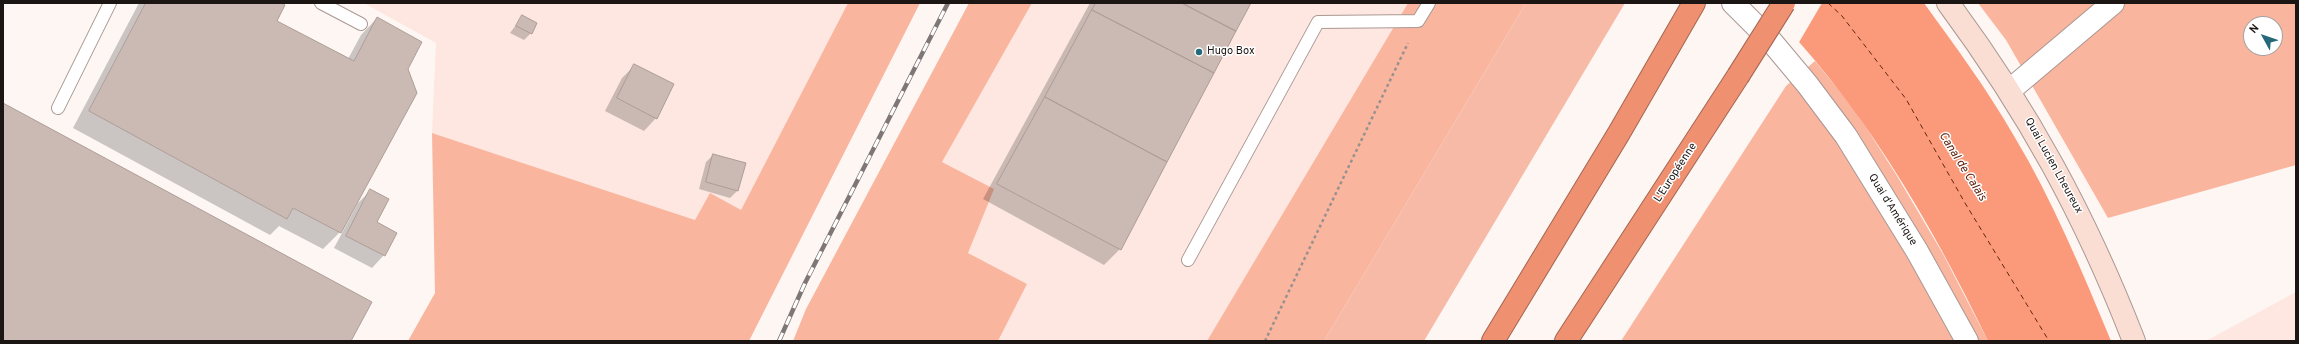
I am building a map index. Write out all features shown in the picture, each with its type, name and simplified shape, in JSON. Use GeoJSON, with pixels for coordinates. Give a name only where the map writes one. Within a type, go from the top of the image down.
{"type":"FeatureCollection","features":[{"type":"Feature","properties":{"kind":"highway"},"geometry":{"type":"LineString","coordinates":[[1493,341],[1619,133],[1694,3]]}},
{"type":"Feature","properties":{"kind":"highway","name":"L'Européenne"},"geometry":{"type":"LineString","coordinates":[[1566,341],[1784,3]]}},
{"type":"Feature","properties":{"kind":"street","name":"Quai d'Amérique"},"geometry":{"type":"LineString","coordinates":[[1733,3],[1771,41],[1807,84],[1854,148],[1917,251],[1967,341]]}},
{"type":"Feature","properties":{"kind":"street","name":"Quai Lucien Lheureux"},"geometry":{"type":"LineString","coordinates":[[1948,3],[2010,90],[2079,212],[2134,341]]}},
{"type":"Feature","properties":{"kind":"street"},"geometry":{"type":"LineString","coordinates":[[2010,90],[2113,3]]}},
{"type":"Feature","properties":{"kind":"lane"},"geometry":{"type":"LineString","coordinates":[[58,108],[110,3]]}},
{"type":"Feature","properties":{"kind":"lane"},"geometry":{"type":"LineString","coordinates":[[321,3],[360,24]]}},
{"type":"Feature","properties":{"kind":"lane"},"geometry":{"type":"LineString","coordinates":[[1188,260],[1318,22],[1418,21],[1429,3]]}},
{"type":"Feature","properties":{"kind":"path"},"geometry":{"type":"LineString","coordinates":[[1265,341],[1418,21]]}},
{"type":"Feature","properties":{"kind":"shaded area"},"geometry":{"type":"Polygon","coordinates":[[[364,3],[848,3],[741,210],[695,220],[432,133],[436,43],[364,3]]]}},
{"type":"Feature","properties":{"kind":"shaded area"},"geometry":{"type":"Polygon","coordinates":[[[848,3],[920,3],[749,341],[408,341],[435,293],[432,133],[695,220],[710,193],[741,210],[848,3]]]}},
{"type":"Feature","properties":{"kind":"shaded area"},"geometry":{"type":"Polygon","coordinates":[[[969,3],[1032,3],[942,162],[994,189],[968,253],[1027,284],[998,341],[793,341],[806,309],[969,3]]]}},
{"type":"Feature","properties":{"kind":"shaded area"},"geometry":{"type":"Polygon","coordinates":[[[1032,3],[1408,3],[1207,341],[998,341],[1027,284],[968,253],[993,189],[942,162],[1032,3]]]}},
{"type":"Feature","properties":{"kind":"shaded area"},"geometry":{"type":"Polygon","coordinates":[[[1408,3],[1526,3],[1324,341],[1207,341],[1408,3]]]}},
{"type":"Feature","properties":{"kind":"shaded area"},"geometry":{"type":"Polygon","coordinates":[[[1526,3],[1625,3],[1424,341],[1324,341],[1526,3]]]}},
{"type":"Feature","properties":{"kind":"shaded area"},"geometry":{"type":"Polygon","coordinates":[[[1978,3],[2296,3],[2296,165],[2108,218],[2006,40],[1978,3]]]}},
{"type":"Feature","properties":{"kind":"shaded area"},"geometry":{"type":"Polygon","coordinates":[[[1815,61],[1855,110],[1897,176],[1943,254],[1988,341],[1621,341],[1786,86],[1815,61]]]}},
{"type":"Feature","properties":{"kind":"shaded area"},"geometry":{"type":"Polygon","coordinates":[[[2296,292],[2296,341],[2206,341],[2296,292]]]}},
{"type":"Feature","properties":{"kind":"water","name":"Canal de Calais"},"geometry":{"type":"Polygon","coordinates":[[[1762,3],[1924,3],[2004,119],[2042,186],[2111,341],[1988,341],[1942,250],[1889,162],[1830,78],[1762,3]]]}},
{"type":"Feature","properties":{"kind":"pier"},"geometry":{"type":"Polygon","coordinates":[[[1760,3],[1822,3],[1798,44],[1760,3]]]}},
{"type":"Feature","properties":{"kind":"building"},"geometry":{"type":"Polygon","coordinates":[[[146,3],[282,3],[285,5],[277,21],[354,61],[377,17],[422,42],[408,69],[417,93],[341,233],[293,208],[287,219],[89,111],[146,3]]]}},
{"type":"Feature","properties":{"kind":"building","name":"Hugo Box"},"geometry":{"type":"Polygon","coordinates":[[[1096,3],[1182,3],[1236,31],[1214,73],[1092,10],[1096,3]]]}},
{"type":"Feature","properties":{"kind":"building"},"geometry":{"type":"Polygon","coordinates":[[[1182,3],[1251,3],[1236,31],[1182,3]]]}},
{"type":"Feature","properties":{"kind":"building"},"geometry":{"type":"Polygon","coordinates":[[[1092,10],[1214,73],[1167,162],[1045,97],[1092,10]]]}},
{"type":"Feature","properties":{"kind":"building"},"geometry":{"type":"Polygon","coordinates":[[[522,15],[537,23],[532,34],[516,26],[522,15]]]}},
{"type":"Feature","properties":{"kind":"building"},"geometry":{"type":"Polygon","coordinates":[[[634,64],[674,84],[657,119],[617,98],[634,64]]]}},
{"type":"Feature","properties":{"kind":"building"},"geometry":{"type":"Polygon","coordinates":[[[1045,97],[1167,162],[1121,250],[997,184],[1045,97]]]}},
{"type":"Feature","properties":{"kind":"building"},"geometry":{"type":"Polygon","coordinates":[[[3,103],[372,302],[351,341],[3,341],[3,103]]]}},
{"type":"Feature","properties":{"kind":"building"},"geometry":{"type":"Polygon","coordinates":[[[713,154],[746,163],[738,191],[706,182],[713,154]]]}},
{"type":"Feature","properties":{"kind":"building"},"geometry":{"type":"Polygon","coordinates":[[[370,189],[389,199],[377,222],[397,233],[385,256],[346,236],[370,189]]]}},
{"type":"Feature","properties":{"kind":"ferry route"},"geometry":{"type":"LineString","coordinates":[[1828,3],[1842,16],[1906,99],[1965,203],[2049,341]]}},
{"type":"Feature","properties":{"kind":"railway"},"geometry":{"type":"LineString","coordinates":[[779,341],[805,283],[948,3]]}},
{"type":"Feature","properties":{"kind":"place","name":"Hugo Box"},"geometry":{"type":"Point","coordinates":[1199,52]}}]}
